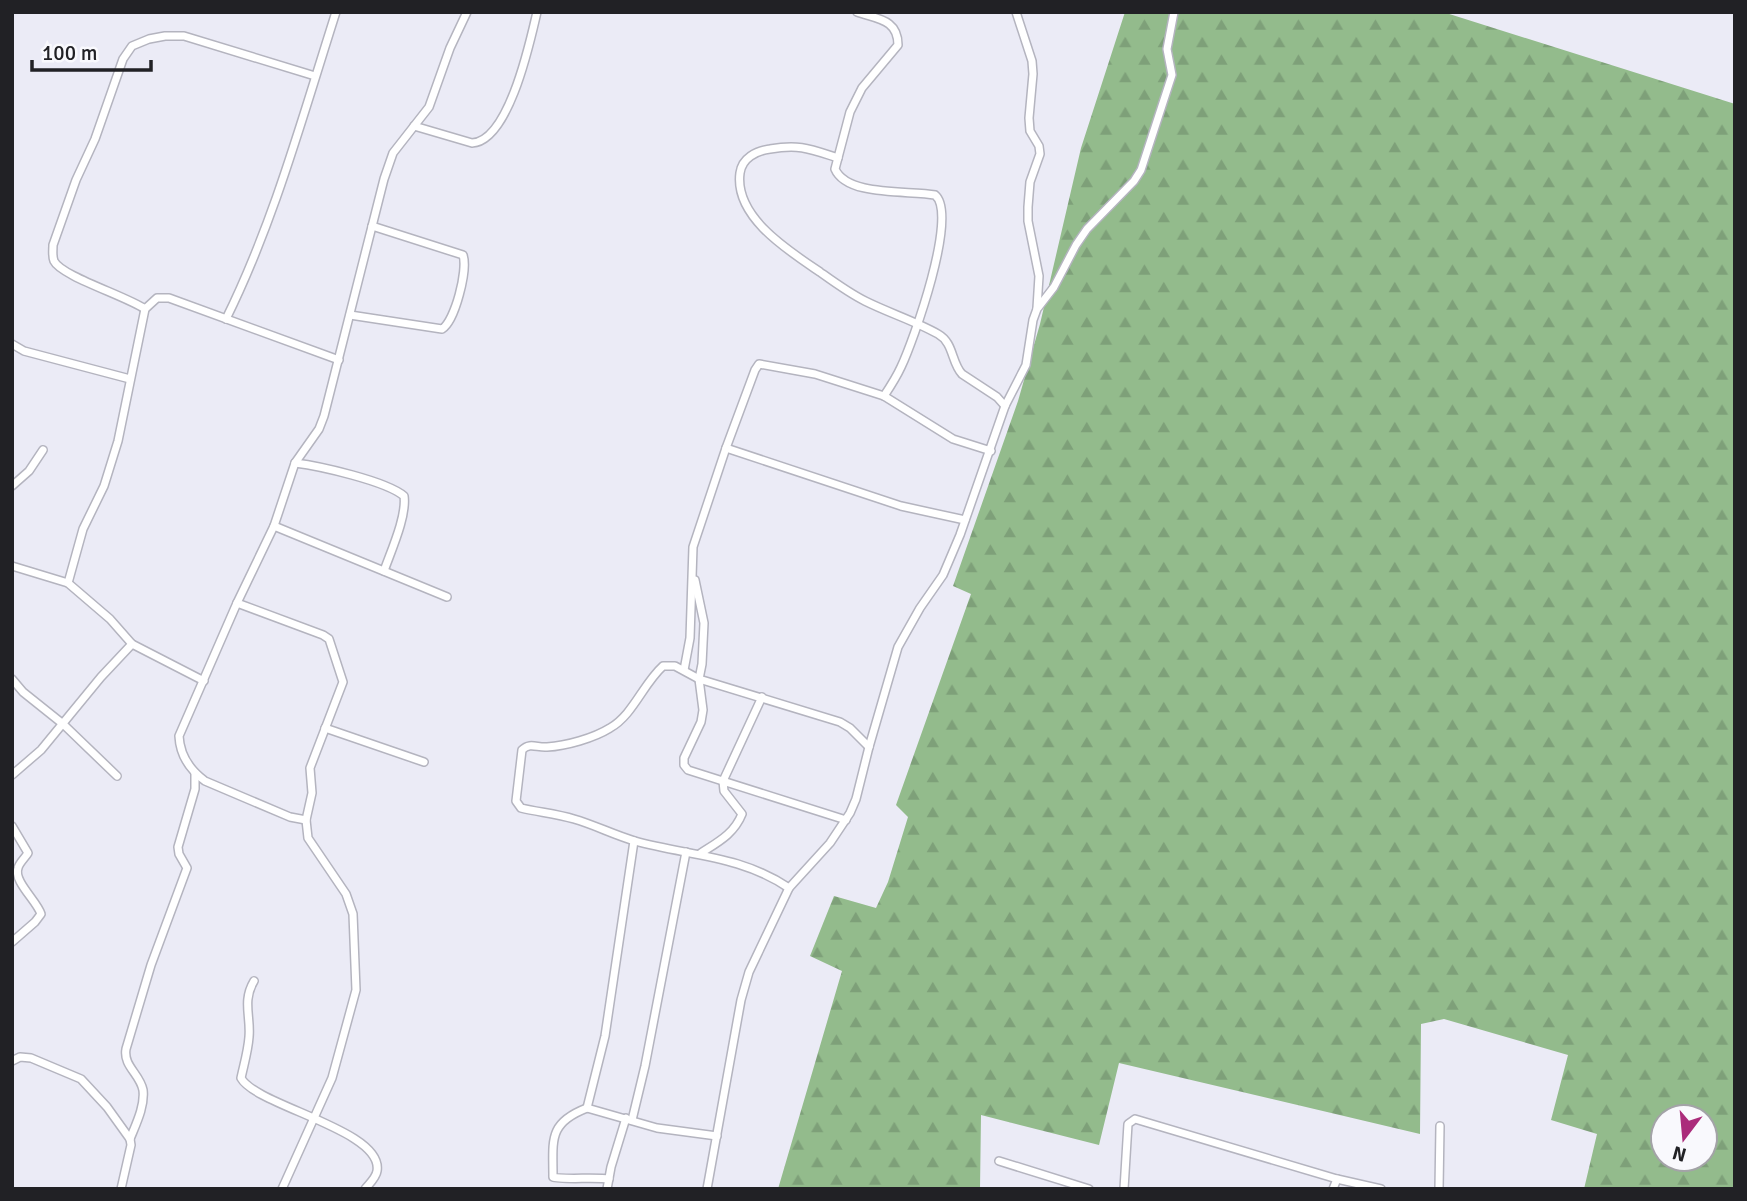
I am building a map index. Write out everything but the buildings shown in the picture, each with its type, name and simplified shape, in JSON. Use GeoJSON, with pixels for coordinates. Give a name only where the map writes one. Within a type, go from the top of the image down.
{"type":"FeatureCollection","features":[{"type":"Feature","properties":{"kind":"street"},"geometry":{"type":"LineString","coordinates":[[226,319],[248,275],[275,202],[336,12]]}},
{"type":"Feature","properties":{"kind":"street"},"geometry":{"type":"LineString","coordinates":[[306,820],[290,817],[205,781],[195,773],[179,749],[179,736],[274,526],[295,463],[319,429],[332,389],[393,153],[429,107],[450,48],[467,12]]}},
{"type":"Feature","properties":{"kind":"street"},"geometry":{"type":"LineString","coordinates":[[414,126],[472,142],[485,138],[507,108],[518,85],[537,12]]}},
{"type":"Feature","properties":{"kind":"street"},"geometry":{"type":"LineString","coordinates":[[857,12],[895,27],[898,45],[862,88],[850,112],[835,169],[839,177],[847,182],[882,192],[927,194],[940,199],[940,230],[930,289],[901,367],[884,396]]}},
{"type":"Feature","properties":{"kind":"street"},"geometry":{"type":"LineString","coordinates":[[708,1189],[741,1000],[750,972],[789,888],[830,843],[856,799],[898,647],[943,575],[991,451],[1005,406],[1026,365],[1037,309],[1039,276],[1028,221],[1028,207],[1030,182],[1040,154],[1039,146],[1030,131],[1034,75],[1032,61],[1016,12]]}},
{"type":"Feature","properties":{"kind":"street"},"geometry":{"type":"LineString","coordinates":[[1037,309],[1054,287],[1087,229],[1142,170],[1172,75],[1167,49],[1174,12]]}},
{"type":"Feature","properties":{"kind":"street"},"geometry":{"type":"LineString","coordinates":[[145,309],[131,300],[71,276],[54,262],[52,254],[76,180],[95,139],[123,59],[132,46],[138,41],[184,36],[315,76]]}},
{"type":"Feature","properties":{"kind":"street"},"geometry":{"type":"LineString","coordinates":[[838,158],[802,146],[762,150],[750,157],[740,168],[739,188],[744,203],[760,224],[788,251],[864,301],[940,335],[950,346],[961,374],[997,397],[1005,406]]}},
{"type":"Feature","properties":{"kind":"street"},"geometry":{"type":"LineString","coordinates":[[350,315],[442,329],[453,316],[464,265],[463,254],[372,226]]}},
{"type":"Feature","properties":{"kind":"street"},"geometry":{"type":"LineString","coordinates":[[68,583],[83,529],[104,486],[118,441],[145,309],[157,298],[163,296],[339,360]]}},
{"type":"Feature","properties":{"kind":"street"},"geometry":{"type":"LineString","coordinates":[[12,344],[24,351],[130,379]]}},
{"type":"Feature","properties":{"kind":"street"},"geometry":{"type":"LineString","coordinates":[[684,670],[690,638],[693,547],[726,448],[759,365],[815,374],[884,396],[953,439],[991,451]]}},
{"type":"Feature","properties":{"kind":"street"},"geometry":{"type":"LineString","coordinates":[[726,448],[901,506],[965,520]]}},
{"type":"Feature","properties":{"kind":"street"},"geometry":{"type":"LineString","coordinates":[[14,483],[29,471],[43,450]]}},
{"type":"Feature","properties":{"kind":"street"},"geometry":{"type":"LineString","coordinates":[[295,463],[336,471],[404,496],[399,526],[384,571]]}},
{"type":"Feature","properties":{"kind":"street"},"geometry":{"type":"LineString","coordinates":[[274,526],[447,597]]}},
{"type":"Feature","properties":{"kind":"street"},"geometry":{"type":"LineString","coordinates":[[12,566],[68,583],[110,619],[132,644],[204,681]]}},
{"type":"Feature","properties":{"kind":"street"},"geometry":{"type":"LineString","coordinates":[[693,572],[704,623],[699,679],[703,710],[701,722],[684,758],[684,765],[688,770],[846,820]]}},
{"type":"Feature","properties":{"kind":"street"},"geometry":{"type":"LineString","coordinates":[[237,603],[315,631],[329,639],[343,681],[310,768],[312,793],[306,820],[308,838],[346,894],[353,914],[356,990],[332,1078],[282,1189]]}},
{"type":"Feature","properties":{"kind":"street"},"geometry":{"type":"LineString","coordinates":[[12,775],[41,750],[132,644]]}},
{"type":"Feature","properties":{"kind":"street"},"geometry":{"type":"LineString","coordinates":[[789,888],[775,878],[751,868],[701,853],[634,841],[573,818],[521,808],[517,805],[522,750],[530,745],[546,748],[607,730],[619,722],[654,674],[663,666],[675,666],[699,679],[840,722],[869,747]]}},
{"type":"Feature","properties":{"kind":"street"},"geometry":{"type":"LineString","coordinates":[[12,679],[23,692],[63,724],[117,775]]}},
{"type":"Feature","properties":{"kind":"street"},"geometry":{"type":"LineString","coordinates":[[701,853],[726,838],[742,814],[724,790],[723,781],[762,697]]}},
{"type":"Feature","properties":{"kind":"street"},"geometry":{"type":"LineString","coordinates":[[325,728],[424,762]]}},
{"type":"Feature","properties":{"kind":"street"},"geometry":{"type":"LineString","coordinates":[[130,1139],[141,1111],[143,1090],[126,1061],[126,1049],[151,965],[187,868],[178,847],[195,789],[195,773]]}},
{"type":"Feature","properties":{"kind":"street"},"geometry":{"type":"LineString","coordinates":[[12,826],[28,853],[18,867],[18,878],[41,914],[12,942]]}},
{"type":"Feature","properties":{"kind":"street"},"geometry":{"type":"LineString","coordinates":[[587,1108],[605,1036],[634,841]]}},
{"type":"Feature","properties":{"kind":"street"},"geometry":{"type":"LineString","coordinates":[[607,1189],[645,1066],[686,852]]}},
{"type":"Feature","properties":{"kind":"street"},"geometry":{"type":"LineString","coordinates":[[254,981],[248,993],[246,1007],[249,1035],[241,1077],[250,1087],[314,1117],[369,1148],[377,1161],[377,1174],[365,1189]]}},
{"type":"Feature","properties":{"kind":"street"},"geometry":{"type":"LineString","coordinates":[[12,1061],[20,1057],[31,1058],[81,1079],[107,1107],[130,1139],[121,1189]]}},
{"type":"Feature","properties":{"kind":"street"},"geometry":{"type":"LineString","coordinates":[[609,1179],[593,1177],[559,1180],[553,1177],[553,1137],[557,1129],[577,1112],[587,1108],[657,1128],[717,1136]]}},
{"type":"Feature","properties":{"kind":"street"},"geometry":{"type":"LineString","coordinates":[[1124,1189],[1128,1124],[1135,1119],[1338,1179],[1381,1189]]}},
{"type":"Feature","properties":{"kind":"street"},"geometry":{"type":"LineString","coordinates":[[1439,1189],[1440,1126]]}},
{"type":"Feature","properties":{"kind":"street"},"geometry":{"type":"LineString","coordinates":[[999,1161],[1089,1189]]}},
{"type":"Feature","properties":{"kind":"street"},"geometry":{"type":"LineString","coordinates":[[1334,1189],[1338,1179]]}},
{"type":"Feature","properties":{"kind":"green space"},"geometry":{"type":"Polygon","coordinates":[[[1125,12],[1443,12],[1735,104],[1735,1189],[1584,1189],[1597,1134],[1551,1120],[1568,1055],[1444,1019],[1421,1024],[1420,1134],[1119,1063],[1099,1145],[981,1115],[980,1189],[778,1189],[842,971],[810,956],[834,896],[876,908],[888,882],[908,817],[896,805],[971,594],[953,586],[1018,401],[1040,324],[1081,148],[1125,12]]]}}]}
